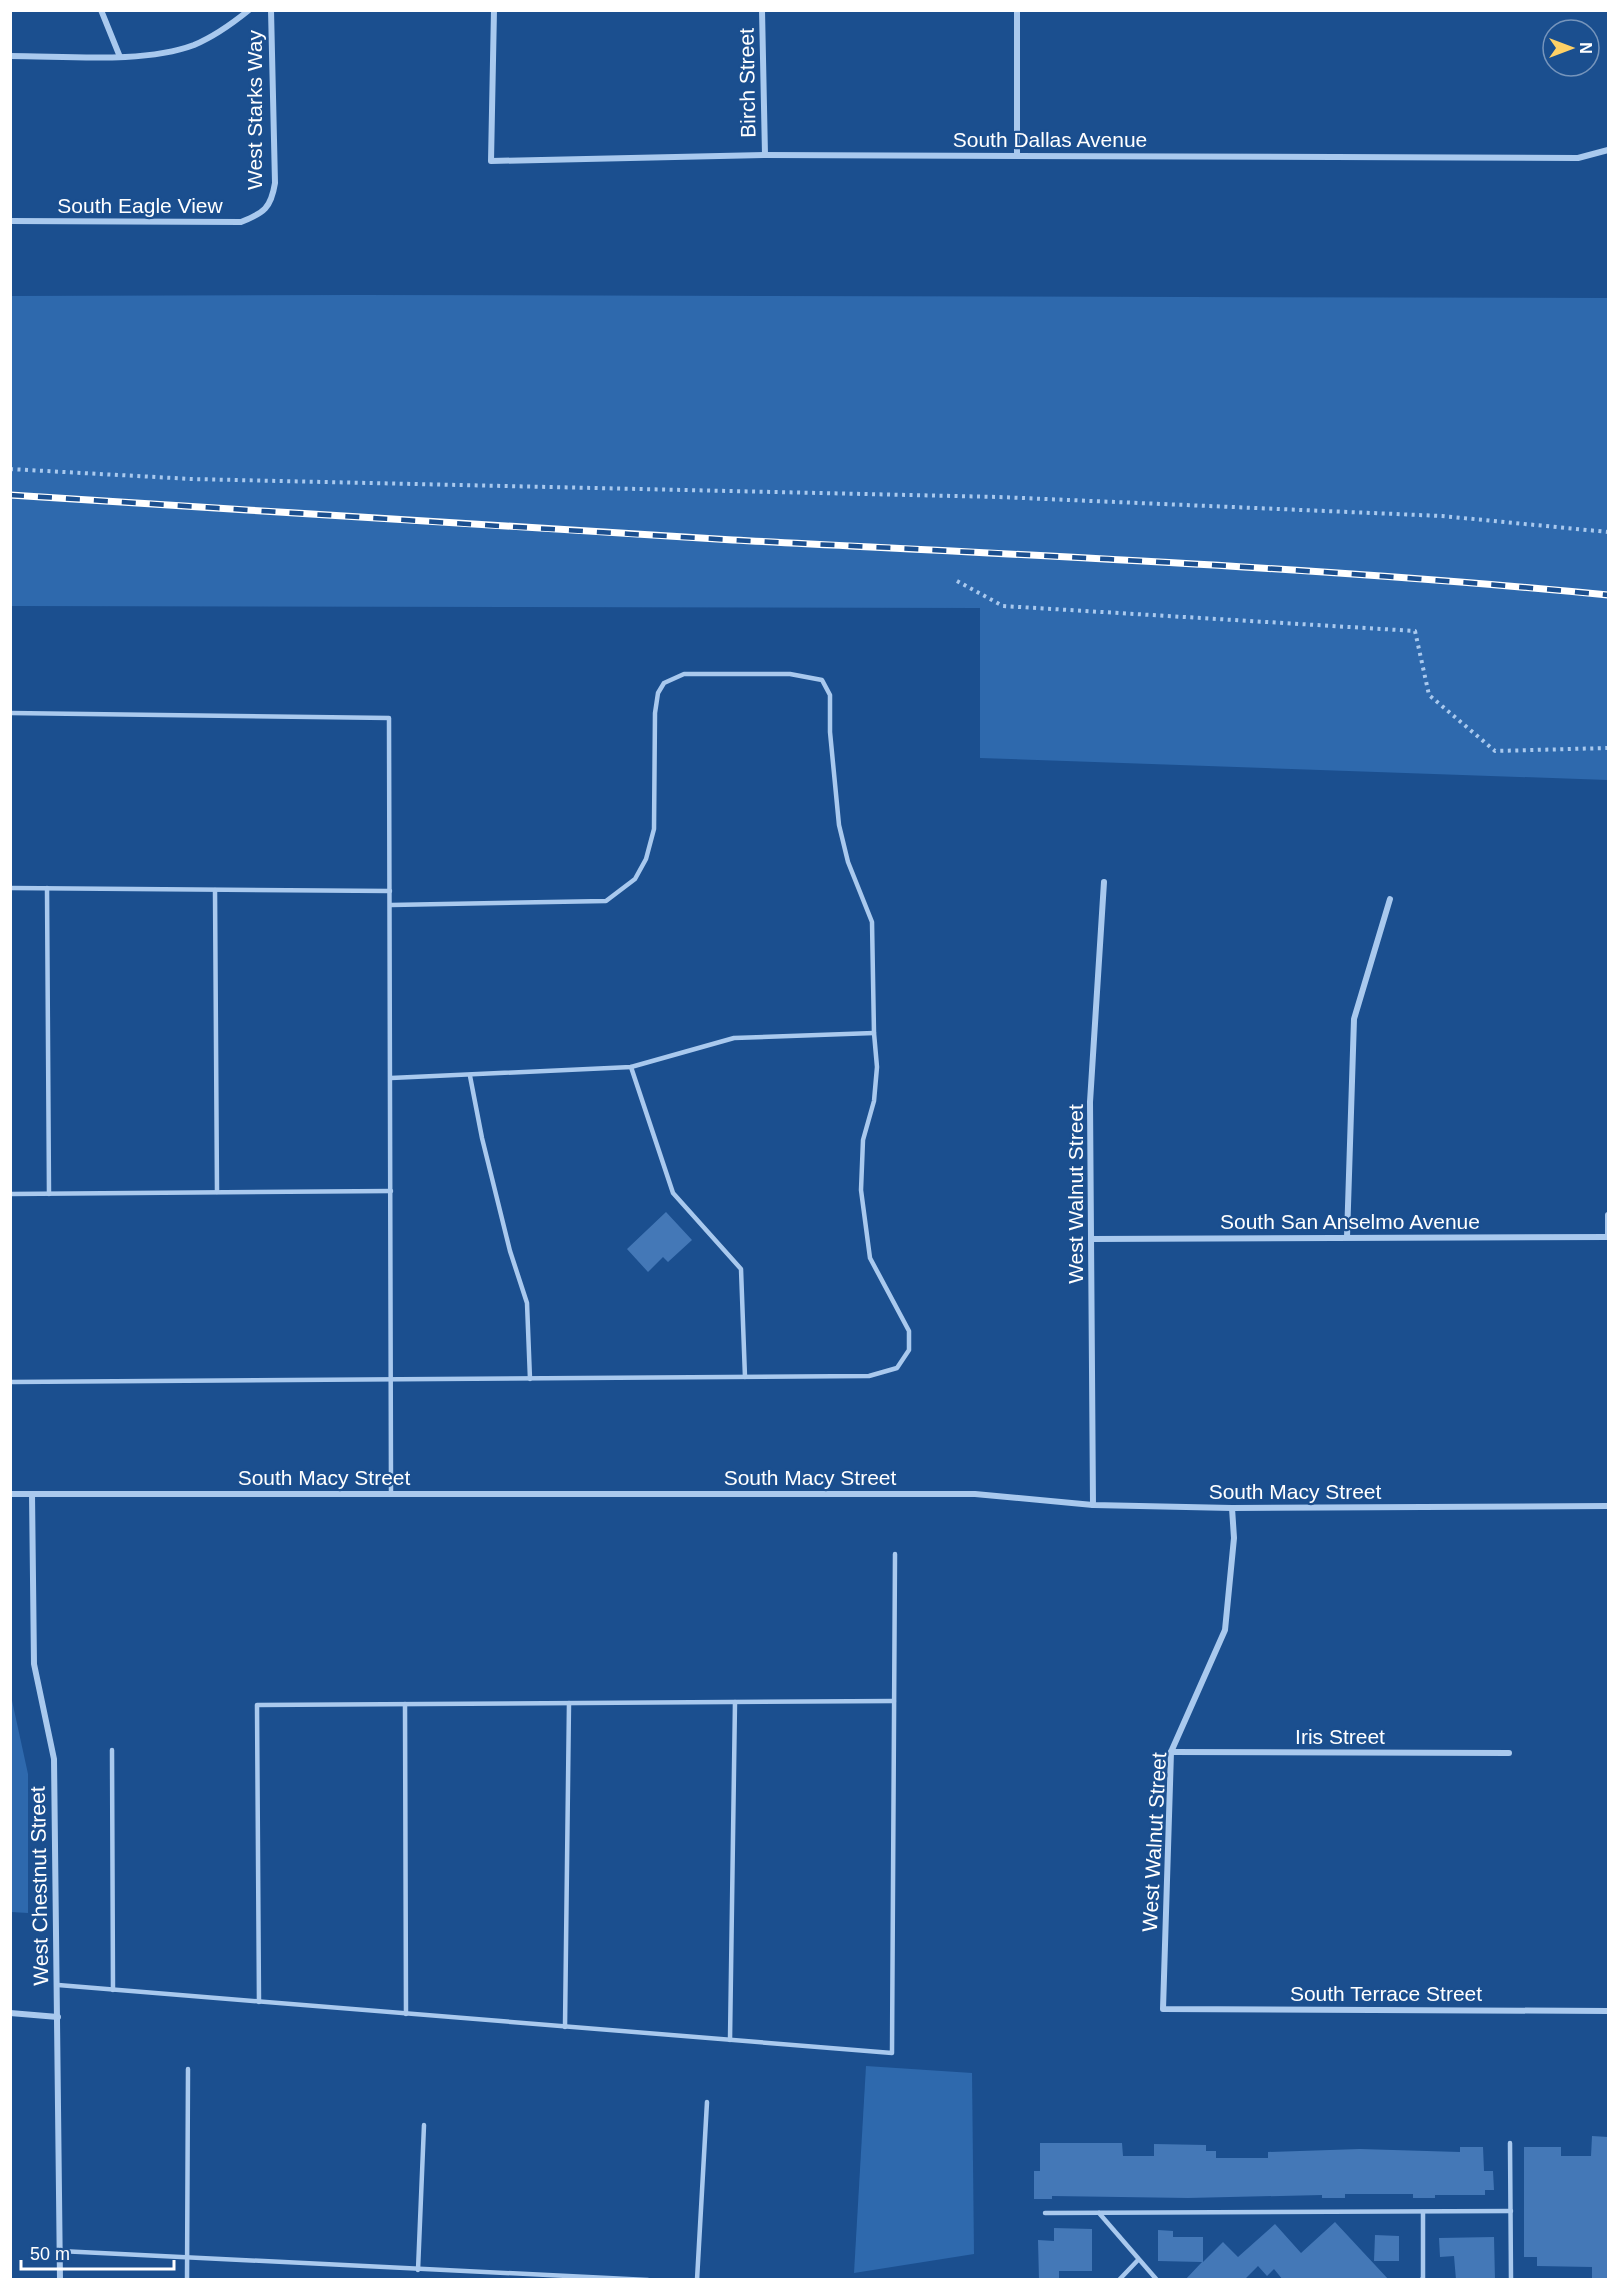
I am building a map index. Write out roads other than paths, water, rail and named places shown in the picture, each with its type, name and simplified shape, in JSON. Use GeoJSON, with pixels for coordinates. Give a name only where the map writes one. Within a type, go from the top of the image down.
{"type":"FeatureCollection","features":[{"type":"Feature","properties":{"kind":"street"},"geometry":{"type":"LineString","coordinates":[[100,10],[120,57]]}},
{"type":"Feature","properties":{"kind":"street"},"geometry":{"type":"LineString","coordinates":[[10,56],[120,57],[159,54],[195,44],[236,21],[249,10]]}},
{"type":"Feature","properties":{"kind":"street","name":"West Starks Way"},"geometry":{"type":"LineString","coordinates":[[267,209],[273,197],[275,183],[271,10]]}},
{"type":"Feature","properties":{"kind":"street","name":"South Dallas Avenue"},"geometry":{"type":"LineString","coordinates":[[494,10],[491,161],[765,155],[1578,158],[1608,150]]}},
{"type":"Feature","properties":{"kind":"street","name":"Birch Street"},"geometry":{"type":"LineString","coordinates":[[762,10],[765,155]]}},
{"type":"Feature","properties":{"kind":"street"},"geometry":{"type":"LineString","coordinates":[[1017,10],[1017,155]]}},
{"type":"Feature","properties":{"kind":"street","name":"South Eagle View"},"geometry":{"type":"LineString","coordinates":[[10,221],[241,222],[256,217],[267,209]]}},
{"type":"Feature","properties":{"kind":"street","name":"West Walnut Street"},"geometry":{"type":"LineString","coordinates":[[1092,1505],[1090,1102],[1104,882]]}},
{"type":"Feature","properties":{"kind":"street"},"geometry":{"type":"LineString","coordinates":[[1347,1237],[1354,1018],[1390,899]]}},
{"type":"Feature","properties":{"kind":"street"},"geometry":{"type":"LineString","coordinates":[[1608,1215],[1608,1237]]}},
{"type":"Feature","properties":{"kind":"street","name":"South San Anselmo Avenue"},"geometry":{"type":"LineString","coordinates":[[1092,1239],[1608,1237]]}},
{"type":"Feature","properties":{"kind":"street","name":"South Macy Street"},"geometry":{"type":"LineString","coordinates":[[10,1494],[975,1494],[1092,1505],[1232,1508],[1608,1506]]}},
{"type":"Feature","properties":{"kind":"street","name":"West Chestnut Street"},"geometry":{"type":"LineString","coordinates":[[32,1494],[34,1664],[54,1759],[60,2280]]}},
{"type":"Feature","properties":{"kind":"street","name":"West Walnut Street"},"geometry":{"type":"LineString","coordinates":[[1163,2009],[1171,1752],[1225,1629],[1234,1538],[1232,1508]]}},
{"type":"Feature","properties":{"kind":"street","name":"Iris Street"},"geometry":{"type":"LineString","coordinates":[[1171,1752],[1509,1753]]}},
{"type":"Feature","properties":{"kind":"street","name":"South Terrace Street"},"geometry":{"type":"LineString","coordinates":[[1163,2009],[1608,2011]]}},
{"type":"Feature","properties":{"kind":"street"},"geometry":{"type":"LineString","coordinates":[[10,2013],[58,2017]]}},
{"type":"Feature","properties":{"kind":"lane"},"geometry":{"type":"LineString","coordinates":[[10,1382],[869,1376],[897,1368],[909,1350],[909,1331],[870,1258],[861,1190],[863,1140],[874,1101],[878,1067],[874,1033],[872,921],[848,862],[839,825],[830,732],[830,695],[822,680],[790,674],[684,674],[664,683],[658,693],[655,713],[654,829],[646,859],[635,879],[606,901],[391,905]]}},
{"type":"Feature","properties":{"kind":"lane"},"geometry":{"type":"LineString","coordinates":[[10,713],[389,718],[391,1493]]}},
{"type":"Feature","properties":{"kind":"lane"},"geometry":{"type":"LineString","coordinates":[[10,888],[390,891]]}},
{"type":"Feature","properties":{"kind":"lane"},"geometry":{"type":"LineString","coordinates":[[47,888],[49,1194]]}},
{"type":"Feature","properties":{"kind":"lane"},"geometry":{"type":"LineString","coordinates":[[215,890],[218,1192]]}},
{"type":"Feature","properties":{"kind":"lane"},"geometry":{"type":"LineString","coordinates":[[391,1078],[631,1067],[734,1038],[874,1033]]}},
{"type":"Feature","properties":{"kind":"lane"},"geometry":{"type":"LineString","coordinates":[[631,1067],[673,1193],[741,1269],[745,1377]]}},
{"type":"Feature","properties":{"kind":"lane"},"geometry":{"type":"LineString","coordinates":[[470,1076],[482,1138],[510,1251],[526,1303],[530,1379]]}},
{"type":"Feature","properties":{"kind":"lane"},"geometry":{"type":"LineString","coordinates":[[10,1194],[391,1191]]}},
{"type":"Feature","properties":{"kind":"lane"},"geometry":{"type":"LineString","coordinates":[[58,1985],[892,2053],[895,1554]]}},
{"type":"Feature","properties":{"kind":"lane"},"geometry":{"type":"LineString","coordinates":[[259,2002],[257,1706],[894,1701]]}},
{"type":"Feature","properties":{"kind":"lane"},"geometry":{"type":"LineString","coordinates":[[730,2040],[735,1702]]}},
{"type":"Feature","properties":{"kind":"lane"},"geometry":{"type":"LineString","coordinates":[[565,2027],[569,1703]]}},
{"type":"Feature","properties":{"kind":"lane"},"geometry":{"type":"LineString","coordinates":[[405,1704],[406,2014]]}},
{"type":"Feature","properties":{"kind":"lane"},"geometry":{"type":"LineString","coordinates":[[112,1750],[113,1990]]}},
{"type":"Feature","properties":{"kind":"lane"},"geometry":{"type":"LineString","coordinates":[[187,2280],[188,2069]]}},
{"type":"Feature","properties":{"kind":"lane"},"geometry":{"type":"LineString","coordinates":[[697,2280],[707,2102]]}},
{"type":"Feature","properties":{"kind":"lane"},"geometry":{"type":"LineString","coordinates":[[418,2270],[424,2125]]}},
{"type":"Feature","properties":{"kind":"lane"},"geometry":{"type":"LineString","coordinates":[[1510,2144],[1511,2280]]}},
{"type":"Feature","properties":{"kind":"lane"},"geometry":{"type":"LineString","coordinates":[[1045,2213],[1511,2211]]}},
{"type":"Feature","properties":{"kind":"lane"},"geometry":{"type":"LineString","coordinates":[[1421,2280],[1423,2278],[1422,2212]]}},
{"type":"Feature","properties":{"kind":"lane"},"geometry":{"type":"LineString","coordinates":[[1099,2213],[1157,2280]]}},
{"type":"Feature","properties":{"kind":"lane"},"geometry":{"type":"LineString","coordinates":[[60,2251],[648,2280]]}},
{"type":"Feature","properties":{"kind":"lane"},"geometry":{"type":"LineString","coordinates":[[1119,2280],[1138,2260]]}},
{"type":"Feature","properties":{"kind":"railway"},"geometry":{"type":"LineString","coordinates":[[10,495],[733,540],[1280,569],[1608,595]]}}]}
